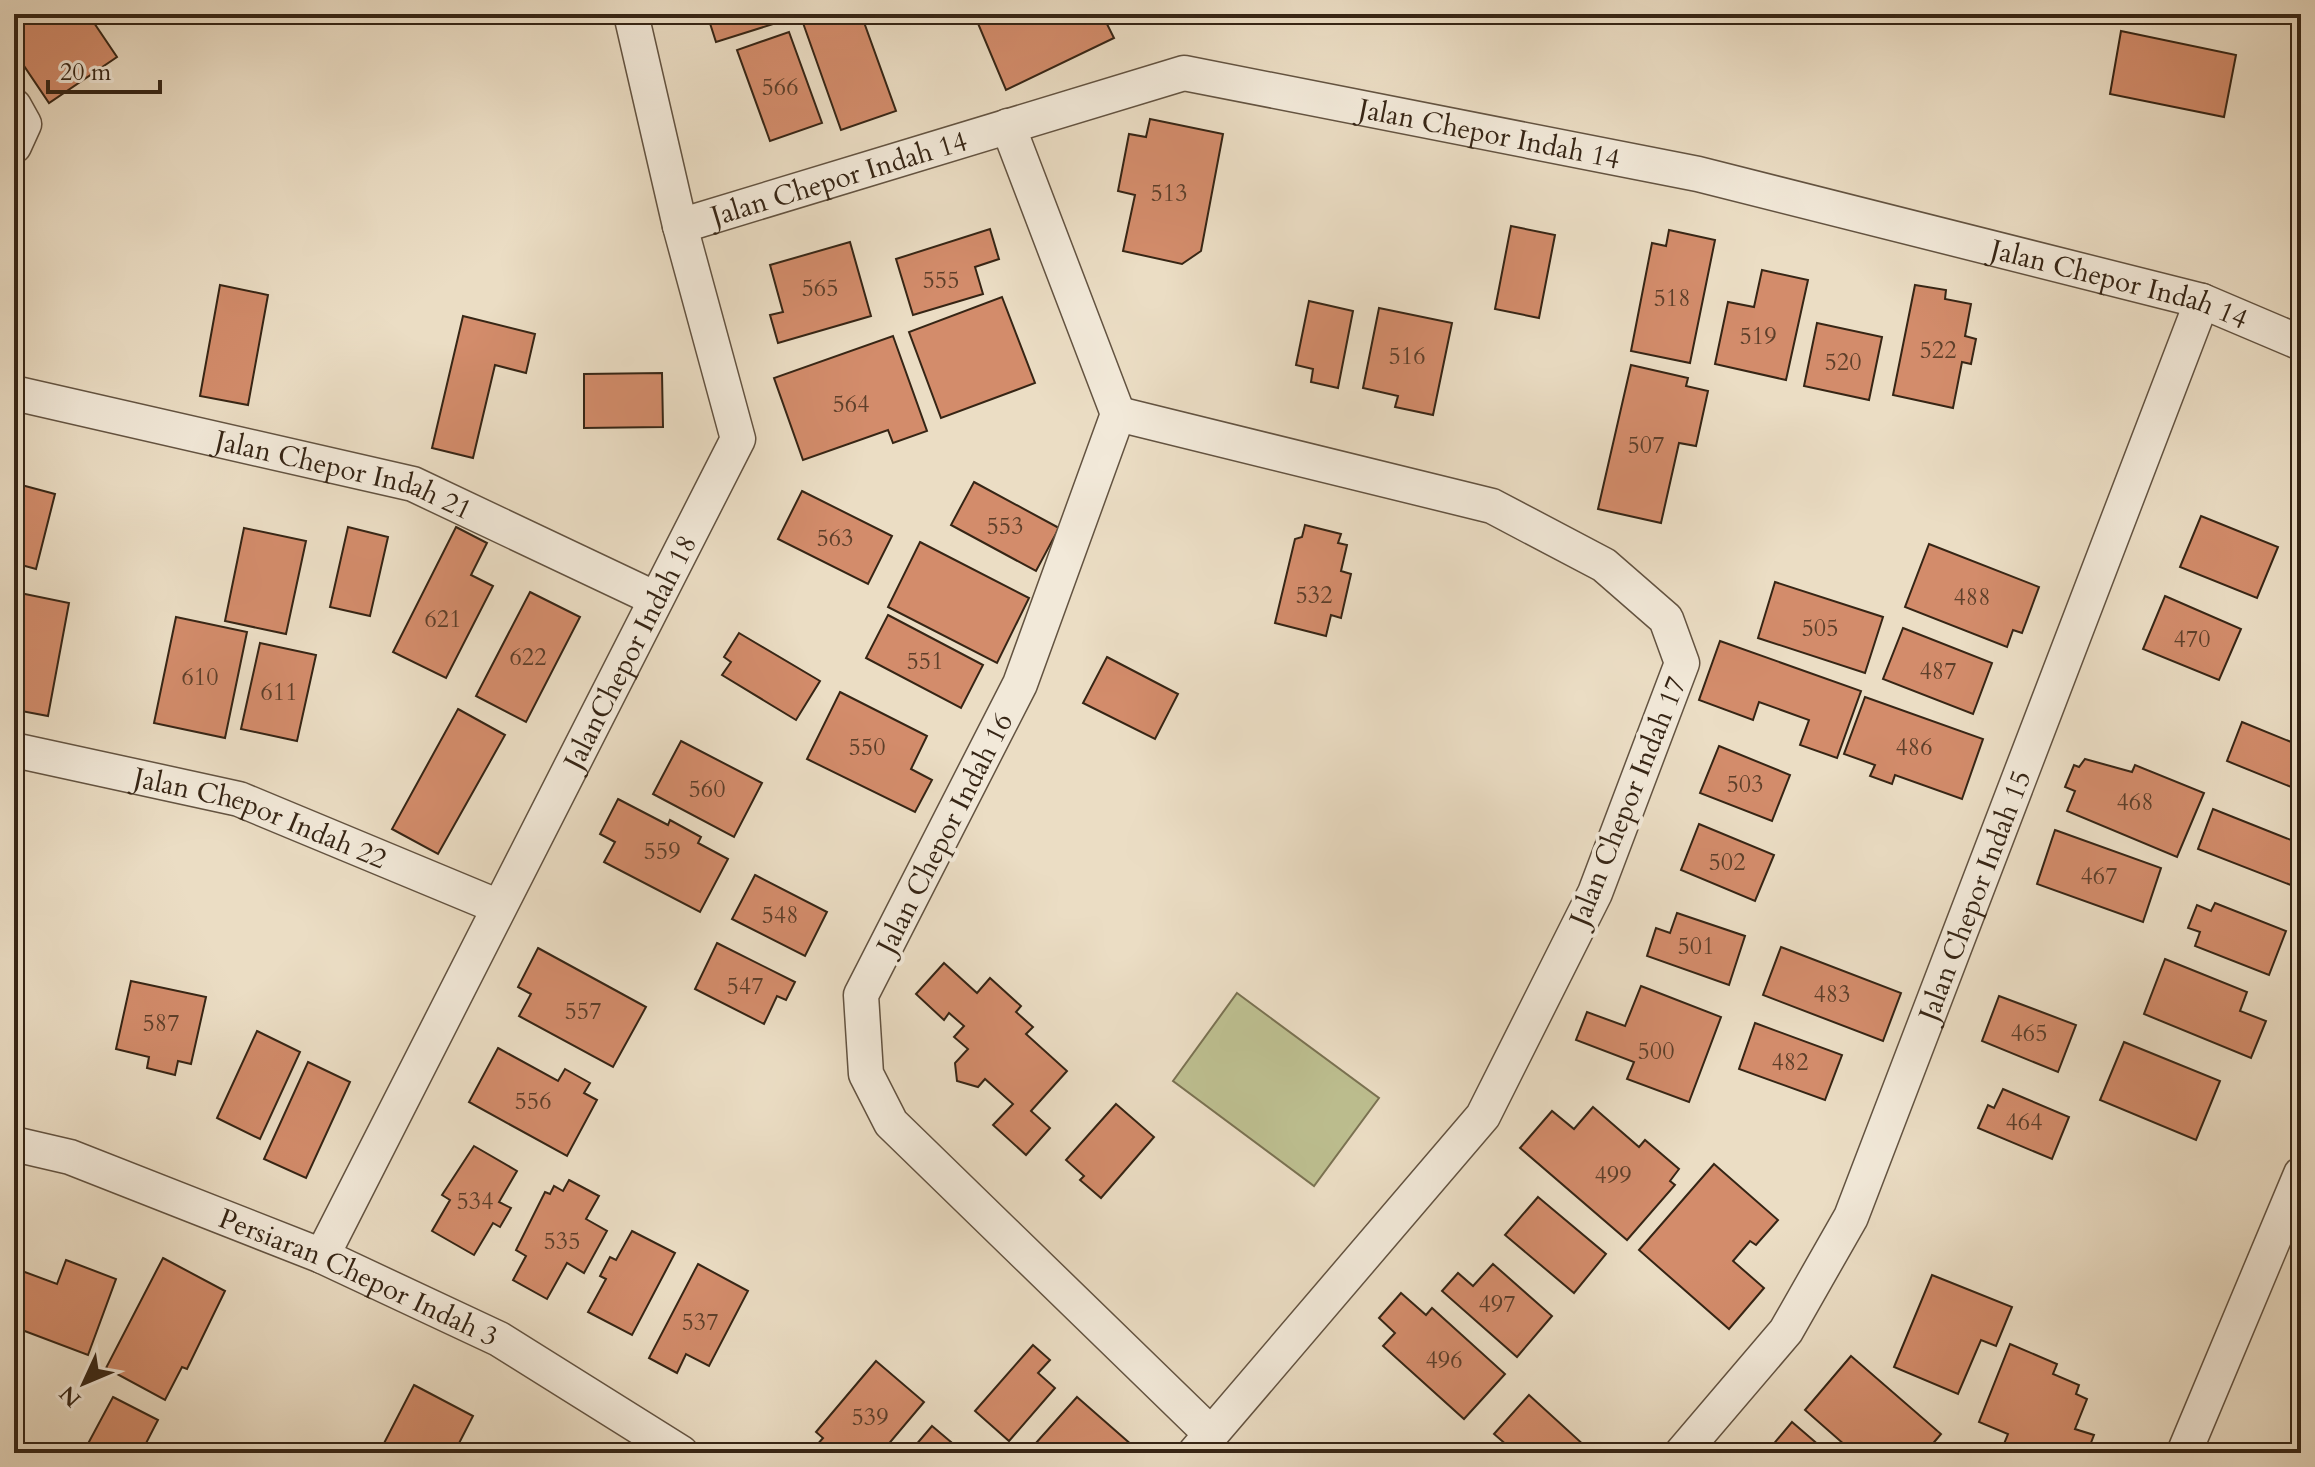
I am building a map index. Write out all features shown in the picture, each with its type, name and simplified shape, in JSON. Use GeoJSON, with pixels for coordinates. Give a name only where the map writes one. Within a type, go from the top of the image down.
{"type":"FeatureCollection","features":[{"type":"Feature","properties":{"kind":"street","name":"JalanChepor Indah 18"},"geometry":{"type":"LineString","coordinates":[[322,1256],[738,439],[680,226],[631,14]]}},
{"type":"Feature","properties":{"kind":"street","name":"Jalan Chepor Indah 14"},"geometry":{"type":"LineString","coordinates":[[680,226],[1184,73],[1698,174],[2202,301],[2301,343]]}},
{"type":"Feature","properties":{"kind":"street"},"geometry":{"type":"LineString","coordinates":[[14,106],[24,124],[14,146]]}},
{"type":"Feature","properties":{"kind":"street"},"geometry":{"type":"LineString","coordinates":[[1008,126],[1118,414]]}},
{"type":"Feature","properties":{"kind":"street","name":"Jalan Chepor Indah 15"},"geometry":{"type":"LineString","coordinates":[[1682,1453],[1786,1331],[1851,1217],[2202,301]]}},
{"type":"Feature","properties":{"kind":"street","name":"Jalan Chepor Indah 21"},"geometry":{"type":"LineString","coordinates":[[14,393],[413,484],[656,599]]}},
{"type":"Feature","properties":{"kind":"street","name":"Jalan Chepor Indah 17"},"geometry":{"type":"LineString","coordinates":[[1118,414],[1492,506],[1604,565],[1666,619],[1682,663],[1595,893],[1483,1116],[1203,1444]]}},
{"type":"Feature","properties":{"kind":"street","name":"Jalan Chepor Indah 16"},"geometry":{"type":"LineString","coordinates":[[1118,414],[1020,684],[861,995],[866,1074],[891,1123],[1203,1444]]}},
{"type":"Feature","properties":{"kind":"street","name":"Jalan Chepor Indah 22"},"geometry":{"type":"LineString","coordinates":[[14,750],[239,799],[499,907]]}},
{"type":"Feature","properties":{"kind":"street","name":"Persiaran Chepor Indah 3"},"geometry":{"type":"LineString","coordinates":[[14,1144],[70,1157],[322,1256],[499,1339],[681,1453]]}},
{"type":"Feature","properties":{"kind":"street"},"geometry":{"type":"LineString","coordinates":[[2184,1453],[2301,1174]]}},
{"type":"Feature","properties":{"kind":"green space"},"geometry":{"type":"Polygon","coordinates":[[[1237,993],[1379,1098],[1314,1186],[1173,1081],[1237,993]]]}},
{"type":"Feature","properties":{"kind":"building"},"geometry":{"type":"Polygon","coordinates":[[[14,14],[88,14],[117,57],[49,103],[24,66],[14,73],[14,14]]]}},
{"type":"Feature","properties":{"kind":"building"},"geometry":{"type":"Polygon","coordinates":[[[707,14],[788,14],[789,19],[716,42],[707,14]]]}},
{"type":"Feature","properties":{"kind":"building"},"geometry":{"type":"Polygon","coordinates":[[[830,14],[861,14],[896,111],[841,130],[803,23],[830,14]]]}},
{"type":"Feature","properties":{"kind":"building"},"geometry":{"type":"Polygon","coordinates":[[[974,14],[1102,14],[1114,38],[1006,90],[974,14]]]}},
{"type":"Feature","properties":{"kind":"building"},"geometry":{"type":"Polygon","coordinates":[[[2121,31],[2236,55],[2224,117],[2110,94],[2121,31]]]}},
{"type":"Feature","properties":{"kind":"building"},"geometry":{"type":"Polygon","coordinates":[[[789,32],[822,123],[770,141],[737,50],[789,32]]]}},
{"type":"Feature","properties":{"kind":"building"},"geometry":{"type":"Polygon","coordinates":[[[1150,119],[1223,134],[1201,251],[1182,264],[1123,251],[1135,195],[1118,191],[1129,134],[1146,137],[1150,119]]]}},
{"type":"Feature","properties":{"kind":"building"},"geometry":{"type":"Polygon","coordinates":[[[1511,226],[1555,235],[1539,318],[1495,309],[1511,226]]]}},
{"type":"Feature","properties":{"kind":"building"},"geometry":{"type":"Polygon","coordinates":[[[990,229],[999,259],[975,267],[983,294],[913,315],[896,259],[990,229]]]}},
{"type":"Feature","properties":{"kind":"building"},"geometry":{"type":"Polygon","coordinates":[[[1669,230],[1715,240],[1690,363],[1631,351],[1652,243],[1666,246],[1669,230]]]}},
{"type":"Feature","properties":{"kind":"building"},"geometry":{"type":"Polygon","coordinates":[[[850,242],[871,316],[778,343],[770,315],[783,312],[770,265],[850,242]]]}},
{"type":"Feature","properties":{"kind":"building"},"geometry":{"type":"Polygon","coordinates":[[[1762,270],[1808,280],[1786,380],[1715,364],[1728,302],[1754,307],[1762,270]]]}},
{"type":"Feature","properties":{"kind":"building"},"geometry":{"type":"Polygon","coordinates":[[[220,285],[268,295],[248,405],[200,396],[220,285]]]}},
{"type":"Feature","properties":{"kind":"building"},"geometry":{"type":"Polygon","coordinates":[[[1915,285],[1946,290],[1945,299],[1971,304],[1965,336],[1976,339],[1971,364],[1962,362],[1953,408],[1893,395],[1915,285]]]}},
{"type":"Feature","properties":{"kind":"building"},"geometry":{"type":"Polygon","coordinates":[[[1002,297],[1035,383],[941,418],[909,332],[1002,297]]]}},
{"type":"Feature","properties":{"kind":"building"},"geometry":{"type":"Polygon","coordinates":[[[1309,301],[1353,311],[1338,388],[1311,382],[1313,369],[1296,365],[1309,301]]]}},
{"type":"Feature","properties":{"kind":"building"},"geometry":{"type":"Polygon","coordinates":[[[1379,308],[1452,323],[1433,415],[1395,407],[1398,396],[1363,388],[1379,308]]]}},
{"type":"Feature","properties":{"kind":"building"},"geometry":{"type":"Polygon","coordinates":[[[463,316],[535,334],[526,373],[495,365],[473,458],[432,448],[463,316]]]}},
{"type":"Feature","properties":{"kind":"building"},"geometry":{"type":"Polygon","coordinates":[[[1817,323],[1882,337],[1869,400],[1804,386],[1817,323]]]}},
{"type":"Feature","properties":{"kind":"building"},"geometry":{"type":"Polygon","coordinates":[[[893,336],[927,431],[893,443],[888,430],[803,460],[774,378],[893,336]]]}},
{"type":"Feature","properties":{"kind":"building"},"geometry":{"type":"Polygon","coordinates":[[[1631,365],[1688,378],[1686,386],[1708,391],[1696,446],[1679,443],[1661,523],[1598,509],[1631,365]]]}},
{"type":"Feature","properties":{"kind":"building"},"geometry":{"type":"Polygon","coordinates":[[[662,373],[663,427],[584,428],[584,374],[662,373]]]}},
{"type":"Feature","properties":{"kind":"building"},"geometry":{"type":"Polygon","coordinates":[[[974,482],[1059,528],[1036,571],[951,525],[974,482]]]}},
{"type":"Feature","properties":{"kind":"building"},"geometry":{"type":"Polygon","coordinates":[[[14,483],[55,494],[36,569],[14,563],[14,483]]]}},
{"type":"Feature","properties":{"kind":"building"},"geometry":{"type":"Polygon","coordinates":[[[802,491],[892,536],[868,584],[778,539],[802,491]]]}},
{"type":"Feature","properties":{"kind":"building"},"geometry":{"type":"Polygon","coordinates":[[[2201,516],[2278,547],[2257,598],[2180,567],[2201,516]]]}},
{"type":"Feature","properties":{"kind":"building"},"geometry":{"type":"Polygon","coordinates":[[[1305,525],[1341,534],[1338,543],[1347,545],[1341,571],[1351,574],[1341,618],[1331,615],[1326,636],[1275,623],[1295,539],[1302,537],[1305,525]]]}},
{"type":"Feature","properties":{"kind":"building"},"geometry":{"type":"Polygon","coordinates":[[[348,527],[388,537],[370,616],[330,607],[348,527]]]}},
{"type":"Feature","properties":{"kind":"building"},"geometry":{"type":"Polygon","coordinates":[[[456,527],[487,543],[471,575],[493,586],[446,678],[393,652],[456,527]]]}},
{"type":"Feature","properties":{"kind":"building"},"geometry":{"type":"Polygon","coordinates":[[[244,528],[306,541],[286,634],[225,621],[244,528]]]}},
{"type":"Feature","properties":{"kind":"building"},"geometry":{"type":"Polygon","coordinates":[[[920,542],[1029,598],[997,663],[888,607],[920,542]]]}},
{"type":"Feature","properties":{"kind":"building"},"geometry":{"type":"Polygon","coordinates":[[[1929,544],[2039,587],[2022,633],[2013,630],[2007,647],[1905,607],[1929,544]]]}},
{"type":"Feature","properties":{"kind":"building"},"geometry":{"type":"Polygon","coordinates":[[[1775,582],[1883,617],[1865,673],[1758,638],[1775,582]]]}},
{"type":"Feature","properties":{"kind":"building"},"geometry":{"type":"Polygon","coordinates":[[[530,592],[580,617],[526,722],[476,696],[530,592]]]}},
{"type":"Feature","properties":{"kind":"building"},"geometry":{"type":"Polygon","coordinates":[[[20,593],[69,603],[48,716],[16,710],[19,691],[14,690],[14,623],[20,593]]]}},
{"type":"Feature","properties":{"kind":"building"},"geometry":{"type":"Polygon","coordinates":[[[2165,596],[2241,629],[2219,680],[2143,649],[2165,596]]]}},
{"type":"Feature","properties":{"kind":"building"},"geometry":{"type":"Polygon","coordinates":[[[888,615],[983,665],[961,708],[866,658],[888,615]]]}},
{"type":"Feature","properties":{"kind":"building"},"geometry":{"type":"Polygon","coordinates":[[[176,617],[247,632],[225,738],[154,723],[176,617]]]}},
{"type":"Feature","properties":{"kind":"building"},"geometry":{"type":"Polygon","coordinates":[[[1903,628],[1992,663],[1973,714],[1883,679],[1903,628]]]}},
{"type":"Feature","properties":{"kind":"building"},"geometry":{"type":"Polygon","coordinates":[[[739,633],[820,681],[796,720],[722,675],[731,662],[724,657],[739,633]]]}},
{"type":"Feature","properties":{"kind":"building"},"geometry":{"type":"Polygon","coordinates":[[[1720,641],[1861,691],[1837,758],[1800,745],[1809,720],[1759,702],[1753,720],[1699,700],[1720,641]]]}},
{"type":"Feature","properties":{"kind":"building"},"geometry":{"type":"Polygon","coordinates":[[[260,643],[316,655],[297,741],[241,729],[260,643]]]}},
{"type":"Feature","properties":{"kind":"building"},"geometry":{"type":"Polygon","coordinates":[[[1107,657],[1178,694],[1155,739],[1083,703],[1107,657]]]}},
{"type":"Feature","properties":{"kind":"building"},"geometry":{"type":"Polygon","coordinates":[[[840,692],[927,736],[911,769],[932,780],[915,812],[807,759],[840,692]]]}},
{"type":"Feature","properties":{"kind":"building"},"geometry":{"type":"Polygon","coordinates":[[[1865,697],[1983,739],[1962,799],[1895,775],[1892,784],[1870,776],[1875,765],[1844,754],[1865,697]]]}},
{"type":"Feature","properties":{"kind":"building"},"geometry":{"type":"Polygon","coordinates":[[[458,709],[505,735],[438,854],[392,829],[458,709]]]}},
{"type":"Feature","properties":{"kind":"building"},"geometry":{"type":"Polygon","coordinates":[[[2242,722],[2301,746],[2301,791],[2227,761],[2242,722]]]}},
{"type":"Feature","properties":{"kind":"building"},"geometry":{"type":"Polygon","coordinates":[[[681,741],[762,783],[734,837],[653,794],[681,741]]]}},
{"type":"Feature","properties":{"kind":"building"},"geometry":{"type":"Polygon","coordinates":[[[1719,746],[1790,775],[1772,821],[1700,793],[1719,746]]]}},
{"type":"Feature","properties":{"kind":"building"},"geometry":{"type":"Polygon","coordinates":[[[2085,759],[2132,772],[2135,765],[2204,793],[2177,857],[2067,811],[2075,791],[2065,787],[2074,765],[2079,767],[2085,759]]]}},
{"type":"Feature","properties":{"kind":"building"},"geometry":{"type":"Polygon","coordinates":[[[618,799],[668,825],[670,820],[701,837],[698,843],[728,859],[700,912],[604,862],[615,842],[600,834],[618,799]]]}},
{"type":"Feature","properties":{"kind":"building"},"geometry":{"type":"Polygon","coordinates":[[[2213,809],[2301,844],[2301,889],[2198,849],[2213,809]]]}},
{"type":"Feature","properties":{"kind":"building"},"geometry":{"type":"Polygon","coordinates":[[[1699,824],[1774,855],[1755,901],[1681,870],[1699,824]]]}},
{"type":"Feature","properties":{"kind":"building"},"geometry":{"type":"Polygon","coordinates":[[[2055,830],[2161,868],[2143,922],[2037,884],[2055,830]]]}},
{"type":"Feature","properties":{"kind":"building"},"geometry":{"type":"Polygon","coordinates":[[[755,875],[827,912],[805,956],[732,919],[755,875]]]}},
{"type":"Feature","properties":{"kind":"building"},"geometry":{"type":"Polygon","coordinates":[[[2215,903],[2286,931],[2269,975],[2195,946],[2200,932],[2188,928],[2197,905],[2211,911],[2215,903]]]}},
{"type":"Feature","properties":{"kind":"building"},"geometry":{"type":"Polygon","coordinates":[[[1677,913],[1745,936],[1729,985],[1647,956],[1656,928],[1670,933],[1677,913]]]}},
{"type":"Feature","properties":{"kind":"building"},"geometry":{"type":"Polygon","coordinates":[[[717,943],[795,982],[786,1000],[777,996],[764,1024],[695,989],[717,943]]]}},
{"type":"Feature","properties":{"kind":"building"},"geometry":{"type":"Polygon","coordinates":[[[1781,947],[1901,993],[1883,1041],[1763,995],[1781,947]]]}},
{"type":"Feature","properties":{"kind":"building"},"geometry":{"type":"Polygon","coordinates":[[[538,948],[646,1007],[613,1067],[519,1016],[531,994],[518,987],[538,948]]]}},
{"type":"Feature","properties":{"kind":"building"},"geometry":{"type":"Polygon","coordinates":[[[2165,959],[2247,992],[2240,1011],[2266,1021],[2251,1058],[2144,1014],[2165,959]]]}},
{"type":"Feature","properties":{"kind":"building"},"geometry":{"type":"Polygon","coordinates":[[[944,963],[977,993],[990,978],[1021,1006],[1016,1012],[1033,1027],[1026,1034],[1067,1071],[1031,1111],[1050,1128],[1026,1155],[993,1125],[1013,1104],[985,1079],[978,1087],[957,1081],[955,1063],[968,1049],[954,1037],[964,1026],[949,1013],[944,1020],[916,994],[944,963]]]}},
{"type":"Feature","properties":{"kind":"building"},"geometry":{"type":"Polygon","coordinates":[[[131,981],[206,997],[191,1064],[178,1061],[175,1075],[147,1068],[149,1057],[116,1049],[131,981]]]}},
{"type":"Feature","properties":{"kind":"building"},"geometry":{"type":"Polygon","coordinates":[[[1641,986],[1721,1017],[1689,1102],[1627,1079],[1634,1062],[1576,1040],[1587,1012],[1625,1026],[1641,986]]]}},
{"type":"Feature","properties":{"kind":"building"},"geometry":{"type":"Polygon","coordinates":[[[1999,996],[2076,1025],[2058,1072],[1982,1041],[1999,996]]]}},
{"type":"Feature","properties":{"kind":"building"},"geometry":{"type":"Polygon","coordinates":[[[1755,1023],[1842,1055],[1825,1100],[1739,1069],[1755,1023]]]}},
{"type":"Feature","properties":{"kind":"building"},"geometry":{"type":"Polygon","coordinates":[[[257,1031],[300,1052],[260,1139],[217,1118],[257,1031]]]}},
{"type":"Feature","properties":{"kind":"building"},"geometry":{"type":"Polygon","coordinates":[[[2124,1042],[2220,1081],[2196,1140],[2100,1100],[2124,1042]]]}},
{"type":"Feature","properties":{"kind":"building"},"geometry":{"type":"Polygon","coordinates":[[[498,1048],[558,1081],[565,1069],[590,1083],[584,1093],[597,1100],[567,1156],[469,1102],[498,1048]]]}},
{"type":"Feature","properties":{"kind":"building"},"geometry":{"type":"Polygon","coordinates":[[[308,1062],[350,1082],[306,1178],[264,1159],[308,1062]]]}},
{"type":"Feature","properties":{"kind":"building"},"geometry":{"type":"Polygon","coordinates":[[[2003,1089],[2069,1117],[2052,1159],[1978,1128],[1988,1105],[1994,1108],[2003,1089]]]}},
{"type":"Feature","properties":{"kind":"building"},"geometry":{"type":"Polygon","coordinates":[[[1116,1104],[1154,1137],[1101,1198],[1080,1180],[1084,1176],[1066,1160],[1116,1104]]]}},
{"type":"Feature","properties":{"kind":"building"},"geometry":{"type":"Polygon","coordinates":[[[1593,1107],[1639,1147],[1645,1140],[1679,1169],[1670,1181],[1675,1185],[1627,1240],[1520,1148],[1552,1111],[1574,1129],[1593,1107]]]}},
{"type":"Feature","properties":{"kind":"building"},"geometry":{"type":"Polygon","coordinates":[[[474,1146],[517,1171],[499,1202],[511,1208],[500,1227],[493,1223],[474,1255],[432,1231],[450,1200],[442,1195],[474,1146]]]}},
{"type":"Feature","properties":{"kind":"building"},"geometry":{"type":"Polygon","coordinates":[[[1714,1164],[1778,1220],[1756,1245],[1750,1241],[1733,1261],[1764,1288],[1729,1329],[1639,1250],[1714,1164]]]}},
{"type":"Feature","properties":{"kind":"building"},"geometry":{"type":"Polygon","coordinates":[[[569,1180],[599,1196],[586,1219],[607,1231],[584,1273],[567,1263],[547,1299],[513,1280],[526,1256],[516,1250],[545,1192],[550,1194],[554,1186],[563,1191],[569,1180]]]}},
{"type":"Feature","properties":{"kind":"building"},"geometry":{"type":"Polygon","coordinates":[[[1538,1197],[1606,1254],[1574,1293],[1505,1235],[1538,1197]]]}},
{"type":"Feature","properties":{"kind":"building"},"geometry":{"type":"Polygon","coordinates":[[[632,1231],[675,1253],[632,1335],[588,1312],[606,1279],[600,1276],[610,1257],[616,1260],[632,1231]]]}},
{"type":"Feature","properties":{"kind":"building"},"geometry":{"type":"Polygon","coordinates":[[[163,1258],[225,1291],[187,1369],[182,1367],[165,1400],[106,1368],[163,1258]]]}},
{"type":"Feature","properties":{"kind":"building"},"geometry":{"type":"Polygon","coordinates":[[[66,1260],[116,1279],[88,1355],[14,1327],[14,1268],[57,1284],[66,1260]]]}},
{"type":"Feature","properties":{"kind":"building"},"geometry":{"type":"Polygon","coordinates":[[[698,1264],[748,1291],[709,1366],[686,1354],[677,1373],[649,1358],[698,1264]]]}},
{"type":"Feature","properties":{"kind":"building"},"geometry":{"type":"Polygon","coordinates":[[[1493,1264],[1552,1316],[1517,1357],[1442,1291],[1458,1273],[1473,1286],[1493,1264]]]}},
{"type":"Feature","properties":{"kind":"building"},"geometry":{"type":"Polygon","coordinates":[[[1932,1275],[2012,1307],[1996,1346],[1981,1340],[1958,1394],[1894,1367],[1932,1275]]]}},
{"type":"Feature","properties":{"kind":"building"},"geometry":{"type":"Polygon","coordinates":[[[1401,1293],[1426,1315],[1432,1308],[1505,1374],[1464,1419],[1383,1346],[1395,1333],[1379,1318],[1401,1293]]]}},
{"type":"Feature","properties":{"kind":"building"},"geometry":{"type":"Polygon","coordinates":[[[2010,1344],[2057,1364],[2053,1374],[2079,1385],[2076,1394],[2087,1399],[2075,1429],[2094,1435],[2087,1453],[2027,1453],[2004,1444],[2008,1434],[1979,1422],[2010,1344]]]}},
{"type":"Feature","properties":{"kind":"building"},"geometry":{"type":"Polygon","coordinates":[[[1033,1345],[1050,1360],[1038,1373],[1055,1388],[1009,1441],[975,1411],[1033,1345]]]}},
{"type":"Feature","properties":{"kind":"building"},"geometry":{"type":"Polygon","coordinates":[[[1851,1356],[1941,1434],[1925,1453],[1854,1453],[1805,1410],[1851,1356]]]}},
{"type":"Feature","properties":{"kind":"building"},"geometry":{"type":"Polygon","coordinates":[[[876,1361],[924,1402],[886,1447],[893,1452],[810,1453],[823,1438],[816,1432],[876,1361]]]}},
{"type":"Feature","properties":{"kind":"building"},"geometry":{"type":"Polygon","coordinates":[[[414,1385],[473,1416],[454,1453],[379,1453],[414,1385]]]}},
{"type":"Feature","properties":{"kind":"building"},"geometry":{"type":"Polygon","coordinates":[[[1529,1395],[1586,1447],[1581,1453],[1516,1453],[1494,1434],[1529,1395]]]}},
{"type":"Feature","properties":{"kind":"building"},"geometry":{"type":"Polygon","coordinates":[[[113,1397],[158,1420],[141,1453],[83,1453],[113,1397]]]}},
{"type":"Feature","properties":{"kind":"building"},"geometry":{"type":"Polygon","coordinates":[[[1077,1397],[1141,1453],[1027,1453],[1077,1397]]]}},
{"type":"Feature","properties":{"kind":"building"},"geometry":{"type":"Polygon","coordinates":[[[1792,1422],[1828,1453],[1766,1453],[1792,1422]]]}},
{"type":"Feature","properties":{"kind":"building"},"geometry":{"type":"Polygon","coordinates":[[[932,1426],[964,1453],[909,1453],[932,1426]]]}}]}
